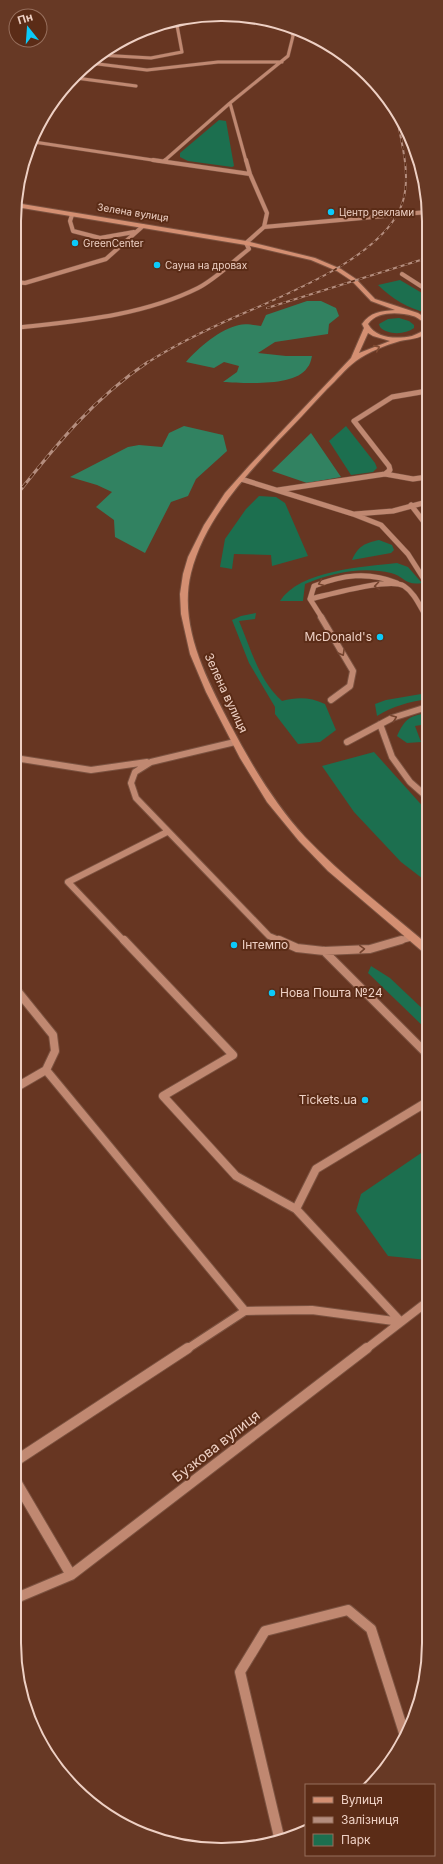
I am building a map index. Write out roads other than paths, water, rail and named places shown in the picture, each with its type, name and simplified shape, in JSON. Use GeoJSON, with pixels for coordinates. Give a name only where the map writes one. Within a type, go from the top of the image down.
{"type":"FeatureCollection","features":[{"type":"Feature","properties":{"kind":"main road","name":"Зелена вулиця"},"geometry":{"type":"LineString","coordinates":[[21,206],[246,243],[313,259],[339,270],[354,280],[373,300],[411,314]]}},
{"type":"Feature","properties":{"kind":"main road"},"geometry":{"type":"LineString","coordinates":[[369,318],[373,300]]}},
{"type":"Feature","properties":{"kind":"main road"},"geometry":{"type":"LineString","coordinates":[[369,318],[387,312],[411,314],[422,318]]}},
{"type":"Feature","properties":{"kind":"main road","name":"Зелена вулиця"},"geometry":{"type":"LineString","coordinates":[[354,359],[366,329],[365,324],[369,318]]}},
{"type":"Feature","properties":{"kind":"main road"},"geometry":{"type":"LineString","coordinates":[[366,329],[379,336],[400,339],[422,335]]}},
{"type":"Feature","properties":{"kind":"main road","name":"Зелена вулиця"},"geometry":{"type":"LineString","coordinates":[[400,339],[354,359],[287,428],[241,479],[224,499],[206,528],[191,559],[184,592],[187,627],[195,660],[235,742],[263,791],[281,816],[335,871],[422,945]]}},
{"type":"Feature","properties":{"kind":"street"},"geometry":{"type":"LineString","coordinates":[[109,56],[150,59],[174,55],[182,52],[177,26]]}},
{"type":"Feature","properties":{"kind":"street"},"geometry":{"type":"LineString","coordinates":[[164,161],[230,103],[282,62],[288,56],[292,34]]}},
{"type":"Feature","properties":{"kind":"street"},"geometry":{"type":"LineString","coordinates":[[97,64],[147,70],[218,62],[282,62]]}},
{"type":"Feature","properties":{"kind":"street"},"geometry":{"type":"LineString","coordinates":[[81,79],[136,86]]}},
{"type":"Feature","properties":{"kind":"street"},"geometry":{"type":"LineString","coordinates":[[21,327],[103,317],[166,301],[199,287],[249,249],[246,243],[264,227],[267,213],[250,174],[230,103]]}},
{"type":"Feature","properties":{"kind":"street"},"geometry":{"type":"LineString","coordinates":[[37,142],[250,174]]}},
{"type":"Feature","properties":{"kind":"street"},"geometry":{"type":"LineString","coordinates":[[264,227],[422,212]]}},
{"type":"Feature","properties":{"kind":"street"},"geometry":{"type":"LineString","coordinates":[[72,215],[70,221],[73,231],[100,238],[135,232]]}},
{"type":"Feature","properties":{"kind":"street"},"geometry":{"type":"LineString","coordinates":[[21,283],[25,283],[106,260],[143,226]]}},
{"type":"Feature","properties":{"kind":"street"},"geometry":{"type":"LineString","coordinates":[[402,274],[422,287]]}},
{"type":"Feature","properties":{"kind":"street"},"geometry":{"type":"LineString","coordinates":[[384,474],[390,470],[389,466],[354,421],[392,397],[422,392]]}},
{"type":"Feature","properties":{"kind":"street"},"geometry":{"type":"LineString","coordinates":[[278,490],[384,474],[413,479],[422,478]]}},
{"type":"Feature","properties":{"kind":"street"},"geometry":{"type":"LineString","coordinates":[[241,479],[353,514],[381,526],[408,554],[422,576]]}},
{"type":"Feature","properties":{"kind":"street"},"geometry":{"type":"LineString","coordinates":[[353,514],[393,511],[422,503]]}},
{"type":"Feature","properties":{"kind":"street"},"geometry":{"type":"LineString","coordinates":[[411,505],[422,519]]}},
{"type":"Feature","properties":{"kind":"street"},"geometry":{"type":"LineString","coordinates":[[330,700],[350,686],[353,671],[310,599],[314,586],[343,576],[367,575],[385,577],[407,588],[422,610]]}},
{"type":"Feature","properties":{"kind":"street"},"geometry":{"type":"LineString","coordinates":[[310,599],[378,585],[399,584]]}},
{"type":"Feature","properties":{"kind":"street"},"geometry":{"type":"LineString","coordinates":[[347,742],[392,718],[422,709]]}},
{"type":"Feature","properties":{"kind":"street"},"geometry":{"type":"LineString","coordinates":[[380,724],[392,757],[410,782],[422,793]]}},
{"type":"Feature","properties":{"kind":"street"},"geometry":{"type":"LineString","coordinates":[[21,759],[91,770],[151,762],[235,742]]}},
{"type":"Feature","properties":{"kind":"street"},"geometry":{"type":"LineString","coordinates":[[151,762],[135,772],[131,783],[136,798],[167,832],[269,936],[297,948],[324,952],[370,949],[413,937]]}},
{"type":"Feature","properties":{"kind":"street"},"geometry":{"type":"LineString","coordinates":[[167,832],[68,882],[233,1055],[163,1096],[236,1176],[296,1209],[401,1322]]}},
{"type":"Feature","properties":{"kind":"street"},"geometry":{"type":"LineString","coordinates":[[324,952],[422,1049]]}},
{"type":"Feature","properties":{"kind":"street"},"geometry":{"type":"LineString","coordinates":[[21,995],[54,1035],[55,1052],[46,1070],[21,1085]]}},
{"type":"Feature","properties":{"kind":"street"},"geometry":{"type":"LineString","coordinates":[[46,1070],[245,1311]]}},
{"type":"Feature","properties":{"kind":"street"},"geometry":{"type":"LineString","coordinates":[[296,1209],[316,1170],[422,1105]]}},
{"type":"Feature","properties":{"kind":"street","name":"Бузкова вулиця"},"geometry":{"type":"LineString","coordinates":[[21,1596],[71,1575],[422,1306]]}},
{"type":"Feature","properties":{"kind":"street"},"geometry":{"type":"LineString","coordinates":[[21,1457],[245,1311],[312,1310],[401,1322]]}},
{"type":"Feature","properties":{"kind":"street"},"geometry":{"type":"LineString","coordinates":[[21,1490],[71,1575]]}},
{"type":"Feature","properties":{"kind":"street"},"geometry":{"type":"LineString","coordinates":[[278,1834],[240,1672],[265,1632],[348,1610],[371,1629],[402,1728]]}},
{"type":"Feature","properties":{"kind":"railway"},"geometry":{"type":"LineString","coordinates":[[147,363],[195,336],[327,274],[353,258],[375,241],[393,222],[403,201],[406,168],[399,128]]}},
{"type":"Feature","properties":{"kind":"railway"},"geometry":{"type":"LineString","coordinates":[[267,308],[422,260]]}},
{"type":"Feature","properties":{"kind":"railway"},"geometry":{"type":"LineString","coordinates":[[21,489],[60,441],[76,424],[110,391],[148,362]]}},
{"type":"Feature","properties":{"kind":"place","name":"Центр реклами"},"geometry":{"type":"Point","coordinates":[331,212]}},
{"type":"Feature","properties":{"kind":"place","name":"GreenCenter"},"geometry":{"type":"Point","coordinates":[75,243]}},
{"type":"Feature","properties":{"kind":"place","name":"Сауна на дровах"},"geometry":{"type":"Point","coordinates":[157,265]}},
{"type":"Feature","properties":{"kind":"place","name":"McDonald's"},"geometry":{"type":"Point","coordinates":[380,637]}},
{"type":"Feature","properties":{"kind":"place","name":"Інтемпо"},"geometry":{"type":"Point","coordinates":[234,945]}},
{"type":"Feature","properties":{"kind":"place","name":"Нова Пошта №24"},"geometry":{"type":"Point","coordinates":[272,993]}},
{"type":"Feature","properties":{"kind":"place","name":"Tickets.ua"},"geometry":{"type":"Point","coordinates":[365,1100]}}]}
